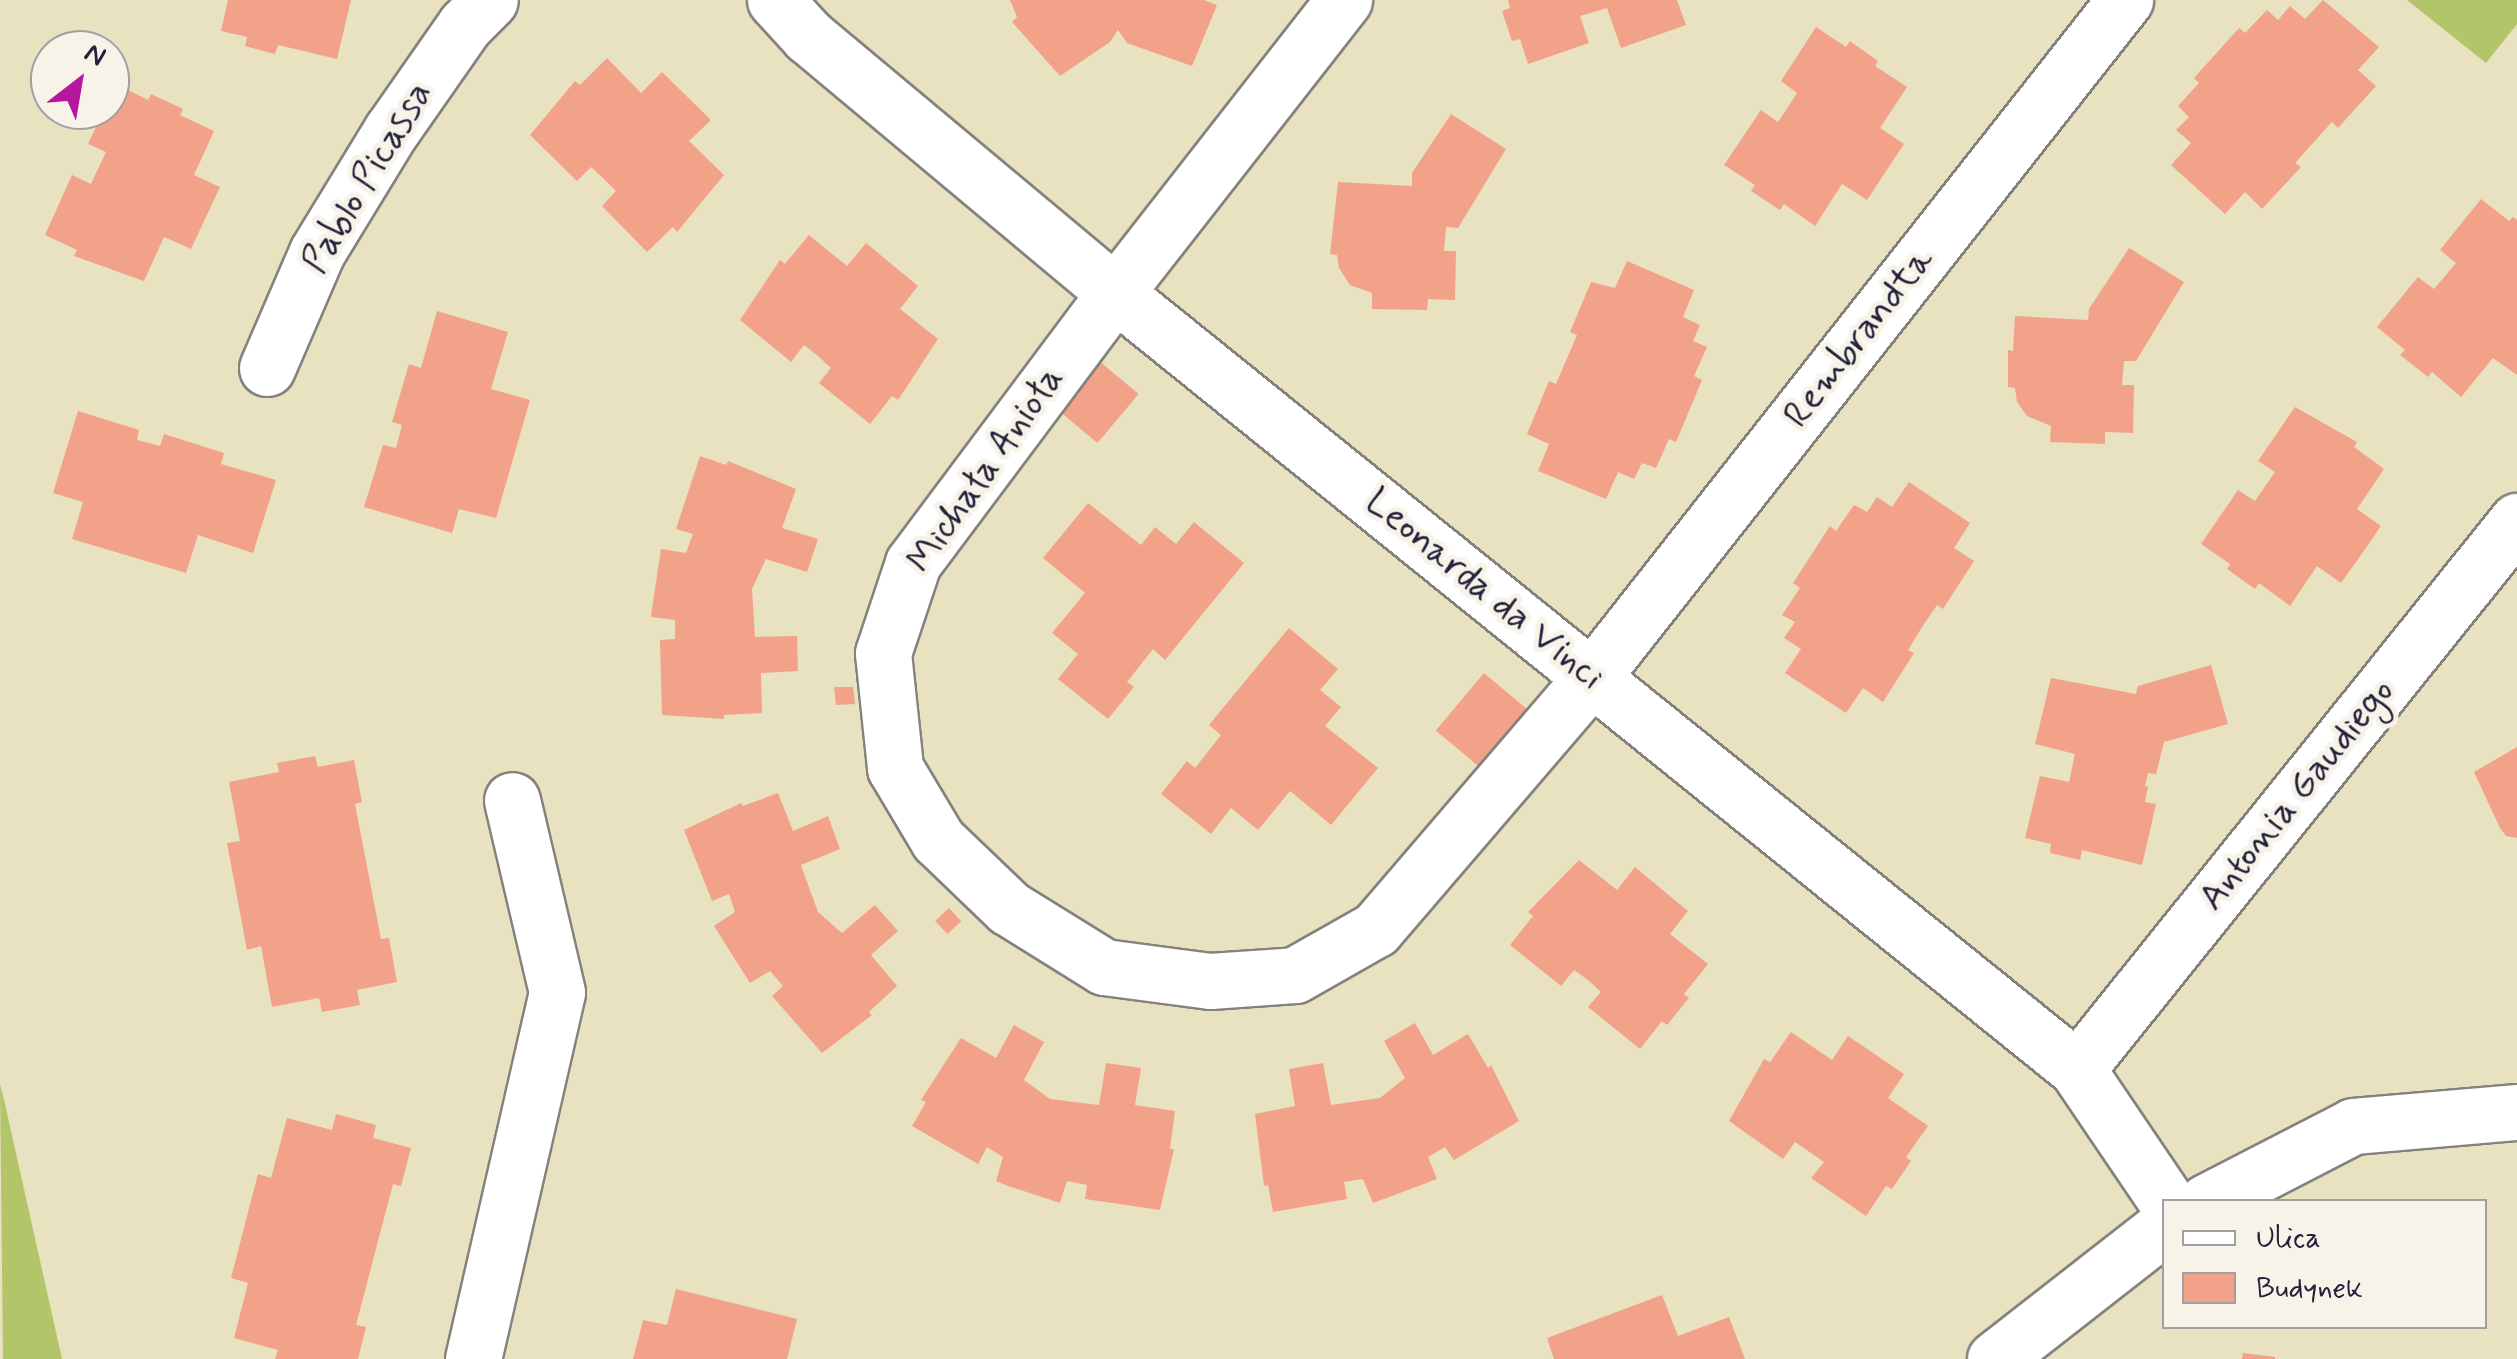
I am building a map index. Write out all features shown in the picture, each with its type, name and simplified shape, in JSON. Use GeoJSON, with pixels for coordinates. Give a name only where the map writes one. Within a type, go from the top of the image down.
{"type":"FeatureCollection","features":[{"type":"Feature","properties":{"kind":"street","name":"Pablo Picassa"},"geometry":{"type":"LineString","coordinates":[[268,368],[317,252],[390,132],[466,25],[490,0]]}},
{"type":"Feature","properties":{"kind":"street","name":"Leonarda da Vinci"},"geometry":{"type":"LineString","coordinates":[[774,0],[808,36],[1115,293],[2077,1069],[2166,1199]]}},
{"type":"Feature","properties":{"kind":"street","name":"Michała Anioła"},"geometry":{"type":"LineString","coordinates":[[1344,0],[1115,293],[913,563],[882,653],[894,768],[938,840],[1009,908],[1104,967],[1210,982],[1295,975],[1376,929],[1592,677]]}},
{"type":"Feature","properties":{"kind":"street","name":"Rembrandta"},"geometry":{"type":"LineString","coordinates":[[1592,677],[2125,0]]}},
{"type":"Feature","properties":{"kind":"street","name":"Antonia Gaudiego"},"geometry":{"type":"LineString","coordinates":[[2077,1069],[2517,521]]}},
{"type":"Feature","properties":{"kind":"street"},"geometry":{"type":"LineString","coordinates":[[474,1359],[557,992],[512,800]]}},
{"type":"Feature","properties":{"kind":"street"},"geometry":{"type":"LineString","coordinates":[[2212,1199],[2353,1126],[2517,1112]]}},
{"type":"Feature","properties":{"kind":"street"},"geometry":{"type":"LineString","coordinates":[[1995,1359],[2162,1228]]}},
{"type":"Feature","properties":{"kind":"green space"},"geometry":{"type":"Polygon","coordinates":[[[2407,0],[2517,0],[2517,24],[2486,63],[2407,0]]]}},
{"type":"Feature","properties":{"kind":"green space"},"geometry":{"type":"Polygon","coordinates":[[[0,1084],[5,1104],[62,1359],[3,1359],[0,1084]]]}},
{"type":"Feature","properties":{"kind":"building"},"geometry":{"type":"Polygon","coordinates":[[[228,0],[351,0],[337,59],[278,45],[275,54],[245,46],[247,37],[221,31],[228,0]]]}},
{"type":"Feature","properties":{"kind":"building"},"geometry":{"type":"Polygon","coordinates":[[[1010,0],[1204,0],[1217,5],[1192,66],[1127,43],[1118,30],[1110,42],[1060,76],[1012,22],[1017,17],[1010,0]]]}},
{"type":"Feature","properties":{"kind":"building"},"geometry":{"type":"Polygon","coordinates":[[[1508,0],[1677,0],[1686,25],[1621,48],[1607,8],[1580,16],[1589,43],[1528,64],[1520,39],[1512,41],[1502,11],[1510,8],[1508,0]]]}},
{"type":"Feature","properties":{"kind":"building"},"geometry":{"type":"Polygon","coordinates":[[[2323,0],[2379,47],[2358,70],[2376,86],[2338,128],[2332,122],[2295,163],[2301,167],[2262,209],[2245,192],[2225,214],[2171,165],[2191,143],[2176,130],[2189,117],[2178,106],[2199,83],[2194,78],[2239,28],[2245,33],[2267,10],[2278,20],[2290,6],[2305,19],[2323,0]]]}},
{"type":"Feature","properties":{"kind":"building"},"geometry":{"type":"Polygon","coordinates":[[[1816,27],[1846,47],[1850,41],[1878,61],[1875,66],[1907,87],[1880,128],[1904,144],[1867,200],[1842,184],[1815,226],[1784,204],[1780,210],[1751,191],[1755,185],[1724,165],[1761,110],[1778,122],[1788,107],[1797,93],[1781,81],[1816,27]]]}},
{"type":"Feature","properties":{"kind":"building"},"geometry":{"type":"Polygon","coordinates":[[[607,58],[641,93],[662,72],[711,120],[689,141],[724,175],[677,232],[673,227],[647,252],[602,206],[616,191],[604,179],[591,167],[577,181],[530,135],[575,81],[580,85],[607,58]]]}},
{"type":"Feature","properties":{"kind":"building"},"geometry":{"type":"Polygon","coordinates":[[[130,91],[148,100],[151,94],[183,109],[180,115],[214,131],[194,175],[220,187],[191,249],[164,237],[144,281],[74,256],[77,250],[45,235],[72,175],[91,184],[106,152],[88,144],[95,130],[130,130],[130,91]]]}},
{"type":"Feature","properties":{"kind":"building"},"geometry":{"type":"Polygon","coordinates":[[[1451,114],[1506,149],[1458,228],[1446,227],[1444,251],[1456,251],[1455,300],[1428,299],[1427,310],[1372,309],[1372,293],[1350,285],[1339,268],[1337,255],[1330,254],[1338,182],[1412,186],[1412,173],[1451,114]]]}},
{"type":"Feature","properties":{"kind":"building"},"geometry":{"type":"Polygon","coordinates":[[[2481,199],[2509,221],[2513,217],[2517,220],[2517,375],[2493,358],[2461,397],[2432,372],[2428,377],[2400,355],[2405,350],[2377,327],[2418,277],[2434,289],[2456,263],[2440,250],[2481,199]]]}},
{"type":"Feature","properties":{"kind":"building"},"geometry":{"type":"Polygon","coordinates":[[[809,235],[847,266],[866,243],[918,286],[900,309],[938,339],[898,400],[892,396],[870,424],[819,383],[831,368],[818,356],[804,345],[791,362],[740,320],[780,260],[785,264],[809,235]]]}},
{"type":"Feature","properties":{"kind":"building"},"geometry":{"type":"Polygon","coordinates":[[[2129,248],[2184,282],[2136,361],[2124,361],[2122,385],[2134,385],[2133,433],[2105,432],[2105,444],[2050,442],[2051,426],[2027,416],[2017,402],[2015,388],[2008,387],[2008,350],[2013,351],[2015,316],[2088,320],[2089,309],[2129,248]]]}},
{"type":"Feature","properties":{"kind":"building"},"geometry":{"type":"Polygon","coordinates":[[[1627,261],[1694,290],[1683,317],[1700,325],[1693,341],[1707,347],[1694,376],[1702,380],[1676,442],[1669,439],[1656,468],[1642,463],[1634,479],[1618,472],[1606,499],[1538,471],[1549,444],[1527,434],[1549,381],[1556,384],[1577,335],[1570,332],[1591,282],[1615,288],[1627,261]]]}},
{"type":"Feature","properties":{"kind":"building"},"geometry":{"type":"Polygon","coordinates":[[[437,311],[508,332],[491,389],[530,400],[496,518],[459,509],[452,533],[364,507],[383,445],[396,448],[402,425],[392,422],[409,364],[421,368],[437,311]]]}},
{"type":"Feature","properties":{"kind":"building"},"geometry":{"type":"Polygon","coordinates":[[[1098,360],[1139,394],[1097,443],[1057,409],[1098,360]]]}},
{"type":"Feature","properties":{"kind":"building"},"geometry":{"type":"Polygon","coordinates":[[[2295,407],[2357,442],[2354,447],[2384,469],[2357,509],[2381,526],[2341,583],[2317,566],[2290,606],[2259,583],[2255,589],[2227,569],[2230,564],[2201,544],[2238,490],[2255,501],[2275,472],[2258,461],[2295,407]]]}},
{"type":"Feature","properties":{"kind":"building"},"geometry":{"type":"Polygon","coordinates":[[[78,411],[139,430],[137,440],[160,446],[164,434],[224,453],[221,464],[276,480],[253,553],[198,535],[186,573],[72,539],[83,502],[53,493],[78,411]]]}},
{"type":"Feature","properties":{"kind":"building"},"geometry":{"type":"Polygon","coordinates":[[[700,456],[726,465],[728,461],[796,489],[782,528],[818,539],[807,572],[766,559],[752,589],[755,637],[797,636],[798,671],[761,673],[762,713],[724,715],[724,719],[662,715],[660,640],[675,639],[675,620],[651,617],[653,602],[661,549],[686,553],[693,534],[676,529],[700,456]]]}},
{"type":"Feature","properties":{"kind":"building"},"geometry":{"type":"Polygon","coordinates":[[[1909,482],[1970,523],[1954,548],[1974,561],[1943,609],[1937,605],[1922,627],[1908,650],[1914,653],[1883,702],[1863,688],[1846,713],[1785,673],[1801,649],[1784,638],[1795,622],[1782,615],[1800,588],[1793,583],[1830,526],[1836,531],[1854,505],[1867,512],[1877,497],[1892,507],[1909,482]]]}},
{"type":"Feature","properties":{"kind":"building"},"geometry":{"type":"Polygon","coordinates":[[[1088,503],[1141,545],[1155,527],[1176,544],[1194,522],[1244,563],[1165,660],[1153,649],[1127,682],[1134,687],[1108,719],[1058,679],[1078,654],[1052,633],[1085,593],[1043,558],[1088,503]]]}},
{"type":"Feature","properties":{"kind":"building"},"geometry":{"type":"Polygon","coordinates":[[[1289,628],[1338,669],[1320,690],[1341,707],[1325,726],[1378,768],[1331,825],[1290,791],[1258,830],[1231,808],[1211,834],[1161,794],[1187,761],[1195,768],[1221,735],[1209,725],[1289,628]]]}},
{"type":"Feature","properties":{"kind":"building"},"geometry":{"type":"Polygon","coordinates":[[[2211,665],[2228,724],[2164,742],[2156,774],[2148,773],[2145,786],[2145,802],[2156,804],[2142,865],[2082,850],[2080,860],[2050,853],[2051,844],[2025,838],[2040,776],[2069,782],[2075,754],[2035,744],[2051,678],[2136,694],[2138,686],[2211,665]]]}},
{"type":"Feature","properties":{"kind":"building"},"geometry":{"type":"Polygon","coordinates":[[[1484,673],[1527,709],[1479,766],[1436,730],[1484,673]]]}},
{"type":"Feature","properties":{"kind":"building"},"geometry":{"type":"Polygon","coordinates":[[[834,687],[853,687],[855,704],[836,705],[834,687]]]}},
{"type":"Feature","properties":{"kind":"building"},"geometry":{"type":"Polygon","coordinates":[[[2517,747],[2517,838],[2506,836],[2500,828],[2474,772],[2517,747]]]}},
{"type":"Feature","properties":{"kind":"building"},"geometry":{"type":"Polygon","coordinates":[[[315,756],[318,767],[354,760],[362,802],[355,804],[381,939],[389,938],[397,982],[357,990],[360,1005],[322,1012],[319,998],[272,1007],[261,946],[247,950],[227,843],[240,841],[229,782],[279,772],[277,763],[315,756]]]}},
{"type":"Feature","properties":{"kind":"building"},"geometry":{"type":"Polygon","coordinates":[[[778,793],[793,831],[828,816],[840,849],[801,865],[818,912],[842,933],[875,905],[898,931],[871,955],[897,986],[869,1012],[872,1015],[822,1053],[772,996],[783,986],[770,971],[750,983],[714,926],[735,912],[729,894],[712,901],[684,830],[741,803],[743,806],[778,793]]]}},
{"type":"Feature","properties":{"kind":"building"},"geometry":{"type":"Polygon","coordinates":[[[1579,860],[1617,890],[1635,867],[1688,911],[1670,934],[1708,964],[1684,994],[1689,998],[1667,1025],[1662,1021],[1640,1049],[1588,1007],[1601,992],[1588,980],[1574,970],[1561,986],[1510,945],[1533,916],[1528,912],[1579,860]]]}},
{"type":"Feature","properties":{"kind":"building"},"geometry":{"type":"Polygon","coordinates":[[[949,908],[961,921],[947,934],[935,921],[949,908]]]}},
{"type":"Feature","properties":{"kind":"building"},"geometry":{"type":"Polygon","coordinates":[[[1415,1023],[1433,1055],[1468,1034],[1488,1068],[1491,1065],[1519,1121],[1454,1160],[1445,1147],[1428,1157],[1437,1179],[1373,1203],[1363,1179],[1344,1182],[1347,1199],[1273,1212],[1268,1185],[1264,1186],[1255,1114],[1295,1106],[1289,1069],[1323,1063],[1331,1105],[1380,1098],[1405,1078],[1384,1041],[1415,1023]]]}},
{"type":"Feature","properties":{"kind":"building"},"geometry":{"type":"Polygon","coordinates":[[[1014,1025],[1044,1042],[1024,1080],[1050,1099],[1099,1105],[1106,1063],[1141,1068],[1135,1105],[1175,1111],[1170,1149],[1174,1149],[1160,1210],[1085,1199],[1087,1185],[1067,1181],[1060,1203],[1008,1186],[996,1181],[1003,1157],[987,1147],[978,1164],[912,1126],[926,1102],[921,1100],[961,1038],[996,1058],[1014,1025]]]}},
{"type":"Feature","properties":{"kind":"building"},"geometry":{"type":"Polygon","coordinates":[[[1791,1032],[1832,1060],[1848,1036],[1904,1074],[1888,1098],[1928,1126],[1906,1157],[1911,1161],[1892,1189],[1886,1186],[1866,1216],[1811,1178],[1824,1162],[1795,1142],[1783,1159],[1729,1121],[1764,1059],[1770,1062],[1791,1032]]]}},
{"type":"Feature","properties":{"kind":"building"},"geometry":{"type":"Polygon","coordinates":[[[336,1114],[376,1125],[373,1138],[411,1148],[401,1186],[393,1184],[356,1325],[366,1327],[358,1359],[275,1359],[278,1350],[234,1338],[248,1283],[231,1278],[258,1174],[271,1178],[287,1118],[332,1130],[336,1114]]]}},
{"type":"Feature","properties":{"kind":"building"},"geometry":{"type":"Polygon","coordinates":[[[676,1289],[797,1319],[787,1359],[633,1359],[643,1320],[667,1325],[676,1289]]]}},
{"type":"Feature","properties":{"kind":"building"},"geometry":{"type":"Polygon","coordinates":[[[1662,1295],[1678,1336],[1729,1317],[1745,1359],[1554,1359],[1547,1338],[1662,1295]]]}},
{"type":"Feature","properties":{"kind":"building"},"geometry":{"type":"Polygon","coordinates":[[[2243,1353],[2275,1357],[2275,1359],[2242,1359],[2243,1353]]]}}]}
